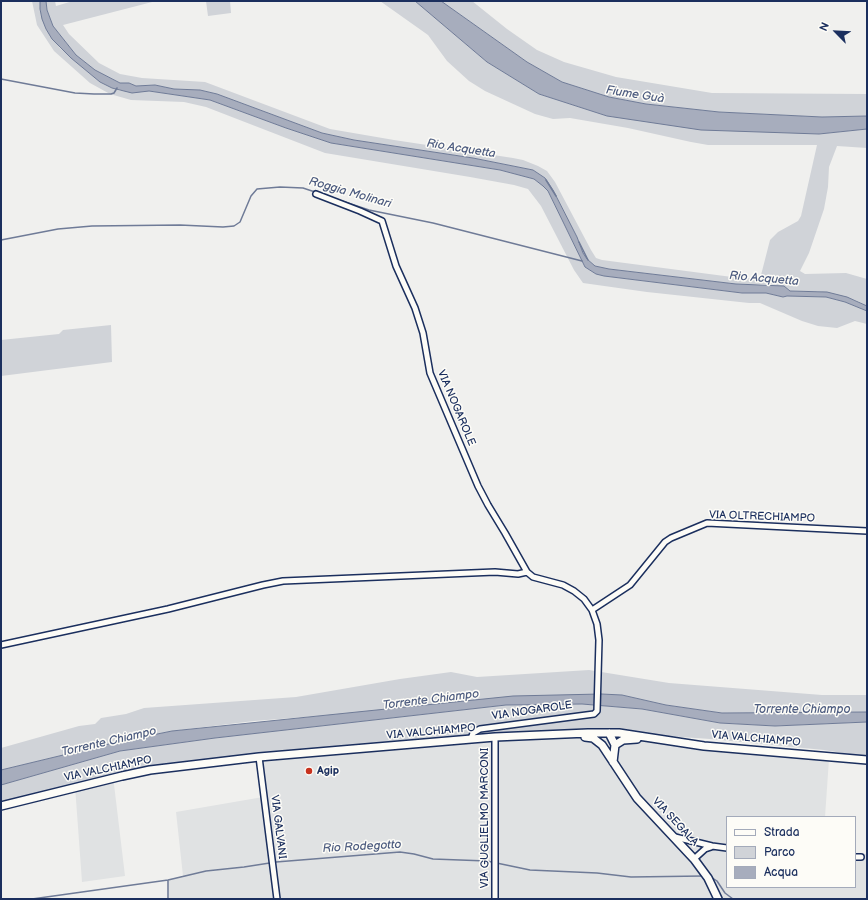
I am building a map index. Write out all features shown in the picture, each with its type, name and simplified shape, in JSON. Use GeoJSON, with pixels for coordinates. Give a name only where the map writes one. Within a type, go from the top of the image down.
{"type":"FeatureCollection","features":[{"type":"Feature","properties":{"kind":"main road"},"geometry":{"type":"LineString","coordinates":[[604,748],[609,733]]}},
{"type":"Feature","properties":{"kind":"main road"},"geometry":{"type":"LineString","coordinates":[[609,733],[615,745],[613,762]]}},
{"type":"Feature","properties":{"kind":"main road","name":"VIA VALCHIAMPO"},"geometry":{"type":"LineString","coordinates":[[1,806],[135,772],[259,757],[495,737],[620,733],[704,746],[867,760]]}},
{"type":"Feature","properties":{"kind":"main road"},"geometry":{"type":"LineString","coordinates":[[561,734],[593,738],[604,748]]}},
{"type":"Feature","properties":{"kind":"main road"},"geometry":{"type":"LineString","coordinates":[[615,745],[623,740],[658,739]]}},
{"type":"Feature","properties":{"kind":"main road","name":"VIA SEGALA"},"geometry":{"type":"LineString","coordinates":[[604,748],[637,798],[694,859],[708,878],[718,899]]}},
{"type":"Feature","properties":{"kind":"street","name":"VIA NOGAROLE"},"geometry":{"type":"LineString","coordinates":[[316,194],[382,221],[396,266],[415,308],[423,333],[430,373],[478,486],[526,572]]}},
{"type":"Feature","properties":{"kind":"street","name":"VIA OLTRECHIAMPO"},"geometry":{"type":"LineString","coordinates":[[592,610],[630,585],[665,542],[707,523],[867,531]]}},
{"type":"Feature","properties":{"kind":"street"},"geometry":{"type":"LineString","coordinates":[[1,645],[168,609],[283,581],[495,572],[518,574],[526,572],[533,577],[563,585],[584,599],[592,610]]}},
{"type":"Feature","properties":{"kind":"street","name":"VIA NOGAROLE"},"geometry":{"type":"LineString","coordinates":[[471,740],[473,733],[480,729],[594,714],[597,711],[599,684],[599,640],[597,624],[592,610]]}},
{"type":"Feature","properties":{"kind":"street","name":"VIA GUGLIELMO MARCONI"},"geometry":{"type":"LineString","coordinates":[[495,737],[495,899]]}},
{"type":"Feature","properties":{"kind":"street","name":"VIA GALVANI"},"geometry":{"type":"LineString","coordinates":[[259,757],[277,899]]}},
{"type":"Feature","properties":{"kind":"street"},"geometry":{"type":"LineString","coordinates":[[675,837],[726,848]]}},
{"type":"Feature","properties":{"kind":"street"},"geometry":{"type":"LineString","coordinates":[[694,859],[705,849],[712,846]]}},
{"type":"Feature","properties":{"kind":"street"},"geometry":{"type":"LineString","coordinates":[[856,857],[861,857]]}},
{"type":"Feature","properties":{"kind":"shaded area"},"geometry":{"type":"Polygon","coordinates":[[[594,731],[829,759],[825,816],[726,816],[726,888],[856,888],[856,853],[867,854],[867,899],[167,899],[167,880],[183,876],[176,812],[263,797],[258,758],[594,731]]]}},
{"type":"Feature","properties":{"kind":"shaded area"},"geometry":{"type":"Polygon","coordinates":[[[113,776],[125,876],[82,882],[75,786],[113,776]]]}},
{"type":"Feature","properties":{"kind":"green space"},"geometry":{"type":"Polygon","coordinates":[[[32,1],[40,1],[40,9],[46,29],[60,48],[100,82],[112,88],[121,91],[149,91],[210,100],[331,143],[500,170],[534,179],[548,191],[585,267],[596,274],[742,293],[766,293],[783,297],[826,297],[845,302],[867,311],[867,324],[855,321],[837,328],[818,326],[802,321],[760,303],[647,292],[583,283],[574,270],[541,206],[528,189],[470,177],[325,153],[206,107],[184,102],[131,100],[110,94],[90,83],[54,51],[37,25],[32,1]]]}},
{"type":"Feature","properties":{"kind":"green space"},"geometry":{"type":"Polygon","coordinates":[[[46,1],[55,1],[56,6],[73,1],[156,1],[63,25],[69,34],[99,63],[120,74],[142,78],[205,82],[330,129],[513,158],[538,166],[547,171],[555,182],[591,250],[596,258],[602,260],[732,277],[760,279],[770,240],[778,232],[798,221],[801,216],[817,145],[708,145],[628,128],[570,118],[553,119],[535,114],[485,91],[469,81],[447,61],[428,35],[380,1],[415,1],[487,62],[539,94],[607,116],[819,134],[867,129],[867,148],[837,146],[829,167],[828,187],[824,209],[809,253],[800,271],[805,274],[846,273],[867,279],[867,306],[855,300],[818,291],[790,291],[780,286],[769,284],[736,284],[609,269],[595,266],[583,253],[577,237],[553,190],[545,178],[533,170],[473,158],[354,140],[322,133],[217,94],[200,90],[174,89],[155,85],[136,86],[129,83],[120,83],[95,70],[76,55],[53,26],[47,10],[46,1]]]}},
{"type":"Feature","properties":{"kind":"green space"},"geometry":{"type":"Polygon","coordinates":[[[206,1],[230,1],[231,13],[208,16],[206,1]]]}},
{"type":"Feature","properties":{"kind":"green space"},"geometry":{"type":"Polygon","coordinates":[[[441,1],[472,1],[507,29],[537,50],[564,62],[616,77],[712,93],[867,94],[867,116],[822,117],[719,112],[646,104],[609,97],[562,82],[527,62],[441,1]]]}},
{"type":"Feature","properties":{"kind":"green space"},"geometry":{"type":"Polygon","coordinates":[[[111,325],[112,362],[1,376],[1,340],[59,334],[63,330],[111,325]]]}},
{"type":"Feature","properties":{"kind":"green space"},"geometry":{"type":"Polygon","coordinates":[[[589,670],[669,683],[822,695],[867,695],[867,712],[722,713],[666,705],[622,695],[601,694],[254,721],[172,731],[113,743],[1,770],[1,748],[79,726],[95,724],[101,718],[126,714],[144,708],[296,697],[400,679],[451,672],[477,677],[589,670]]]}},
{"type":"Feature","properties":{"kind":"green space"},"geometry":{"type":"Polygon","coordinates":[[[582,704],[642,709],[720,723],[775,726],[867,722],[867,757],[824,750],[710,739],[594,731],[186,763],[1,801],[1,785],[120,751],[215,738],[506,705],[582,704]]]}},
{"type":"Feature","properties":{"kind":"water"},"geometry":{"type":"Polygon","coordinates":[[[40,1],[46,1],[47,10],[53,26],[76,55],[95,70],[120,83],[129,83],[136,86],[155,85],[174,89],[200,90],[217,94],[322,133],[354,140],[473,158],[533,170],[545,178],[553,190],[577,237],[583,253],[595,266],[609,269],[736,284],[784,286],[790,291],[827,292],[847,297],[867,306],[867,311],[845,302],[826,297],[783,297],[766,293],[742,293],[596,274],[585,267],[548,191],[534,179],[500,170],[331,143],[210,100],[149,91],[132,93],[112,88],[100,82],[71,58],[52,39],[42,19],[40,1]]]}},
{"type":"Feature","properties":{"kind":"water"},"geometry":{"type":"Polygon","coordinates":[[[415,1],[441,1],[527,62],[562,82],[609,97],[646,104],[719,112],[822,117],[867,116],[867,129],[819,134],[701,130],[607,116],[539,94],[487,62],[415,1]]]}},
{"type":"Feature","properties":{"kind":"water"},"geometry":{"type":"Polygon","coordinates":[[[622,695],[666,705],[722,713],[867,712],[867,722],[775,726],[720,723],[642,709],[582,704],[506,705],[215,738],[120,751],[1,785],[1,770],[113,743],[172,731],[513,696],[622,695]]]}},
{"type":"Feature","properties":{"kind":"waterway"},"geometry":{"type":"LineString","coordinates":[[1,79],[75,93],[111,94],[114,93],[117,88]]}},
{"type":"Feature","properties":{"kind":"waterway","name":"Rio Acquetta"},"geometry":{"type":"LineString","coordinates":[[546,180],[556,196]]}},
{"type":"Feature","properties":{"kind":"waterway","name":"Roggia Molinari"},"geometry":{"type":"LineString","coordinates":[[1,240],[58,229],[92,226],[234,226],[240,222],[251,196],[257,189],[280,187],[303,188],[369,210],[433,223],[582,261]]}},
{"type":"Feature","properties":{"kind":"waterway","name":"Rio Acquetta"},"geometry":{"type":"LineString","coordinates":[[579,242],[588,260]]}},
{"type":"Feature","properties":{"kind":"waterway","name":"Rio Rodegotto"},"geometry":{"type":"LineString","coordinates":[[32,899],[168,880],[206,871],[276,862],[400,852],[433,859],[487,861],[530,870],[597,873],[631,877],[703,876]]}},
{"type":"Feature","properties":{"kind":"waterway","name":"Rio Rodegotto"},"geometry":{"type":"LineString","coordinates":[[711,877],[717,881],[725,893],[733,899]]}},
{"type":"Feature","properties":{"kind":"waterway"},"geometry":{"type":"LineString","coordinates":[[168,880],[168,899]]}},
{"type":"Feature","properties":{"kind":"place","name":"Agip"},"geometry":{"type":"Point","coordinates":[309,771]}},
{"type":"Feature","properties":{"kind":"water label","name":"Fiume Guà"},"geometry":{"type":"Point","coordinates":[635,95]}},
{"type":"Feature","properties":{"kind":"water label","name":"Torrente Chiampo"},"geometry":{"type":"Point","coordinates":[431,700]}},
{"type":"Feature","properties":{"kind":"water label","name":"Torrente Chiampo"},"geometry":{"type":"Point","coordinates":[802,710]}},
{"type":"Feature","properties":{"kind":"water label","name":"Torrente Chiampo"},"geometry":{"type":"Point","coordinates":[109,742]}}]}
